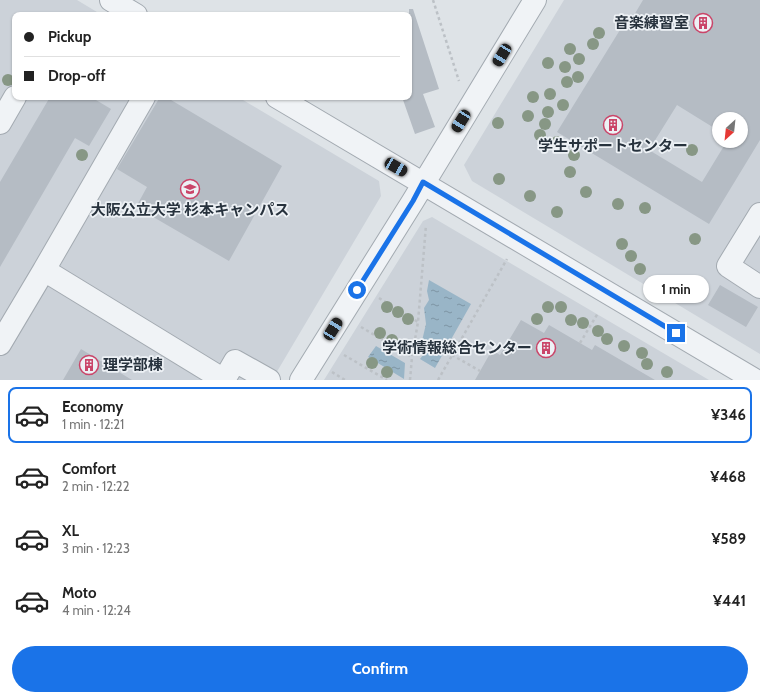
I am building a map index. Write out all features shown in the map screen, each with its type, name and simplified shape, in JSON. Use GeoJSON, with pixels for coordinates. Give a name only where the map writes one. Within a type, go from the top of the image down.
{"type":"FeatureCollection","features":[{"type":"Feature","properties":{"kind":"street"},"geometry":{"type":"LineString","coordinates":[[111,0],[131,12]]}},
{"type":"Feature","properties":{"kind":"street"},"geometry":{"type":"LineString","coordinates":[[301,380],[413,201],[423,182],[535,0]]}},
{"type":"Feature","properties":{"kind":"street"},"geometry":{"type":"LineString","coordinates":[[0,123],[13,100]]}},
{"type":"Feature","properties":{"kind":"street"},"geometry":{"type":"LineString","coordinates":[[0,344],[142,100]]}},
{"type":"Feature","properties":{"kind":"street"},"geometry":{"type":"LineString","coordinates":[[282,100],[756,380],[760,375]]}},
{"type":"Feature","properties":{"kind":"street"},"geometry":{"type":"LineString","coordinates":[[760,214],[728,266],[760,287]]}},
{"type":"Feature","properties":{"kind":"street"},"geometry":{"type":"LineString","coordinates":[[44,270],[224,380],[236,361],[269,380]]}},
{"type":"Feature","properties":{"kind":"path"},"geometry":{"type":"LineString","coordinates":[[433,0],[468,109]]}},
{"type":"Feature","properties":{"kind":"path"},"geometry":{"type":"LineString","coordinates":[[410,380],[418,322],[427,219]]}},
{"type":"Feature","properties":{"kind":"path"},"geometry":{"type":"LineString","coordinates":[[438,380],[508,259]]}},
{"type":"Feature","properties":{"kind":"path"},"geometry":{"type":"LineString","coordinates":[[372,294],[418,322]]}},
{"type":"Feature","properties":{"kind":"path"},"geometry":{"type":"LineString","coordinates":[[580,343],[599,311]]}},
{"type":"Feature","properties":{"kind":"path"},"geometry":{"type":"LineString","coordinates":[[355,323],[412,357]]}},
{"type":"Feature","properties":{"kind":"path"},"geometry":{"type":"LineString","coordinates":[[338,351],[387,380]]}},
{"type":"Feature","properties":{"kind":"path"},"geometry":{"type":"LineString","coordinates":[[452,355],[480,371]]}},
{"type":"Feature","properties":{"kind":"path"},"geometry":{"type":"LineString","coordinates":[[328,370],[345,380]]}},
{"type":"Feature","properties":{"kind":"shaded area","name":"大阪公立大学 杉本キャンパス"},"geometry":{"type":"Polygon","coordinates":[[[0,0],[77,0],[97,12],[12,12],[12,100],[243,100],[379,181],[381,196],[272,380],[0,380],[0,0]]]}},
{"type":"Feature","properties":{"kind":"shaded area"},"geometry":{"type":"Polygon","coordinates":[[[564,0],[760,0],[760,354],[472,181],[464,165],[564,0]]]}},
{"type":"Feature","properties":{"kind":"shaded area"},"geometry":{"type":"Polygon","coordinates":[[[432,217],[709,380],[324,380],[423,221],[432,217]]]}},
{"type":"Feature","properties":{"kind":"water"},"geometry":{"type":"Polygon","coordinates":[[[429,280],[471,304],[435,368],[420,359],[423,355],[421,345],[426,324],[424,308],[429,300],[427,291],[429,280]]]}},
{"type":"Feature","properties":{"kind":"water"},"geometry":{"type":"Polygon","coordinates":[[[376,346],[405,363],[404,379],[368,357],[376,346]]]}},
{"type":"Feature","properties":{"kind":"building","name":"学生サポートセンター"},"geometry":{"type":"Polygon","coordinates":[[[643,0],[760,0],[760,140],[709,224],[557,132],[623,25],[627,27],[643,0]],[[677,105],[649,150],[702,182],[723,148],[748,148],[748,112],[712,112],[712,127],[677,105]]]}},
{"type":"Feature","properties":{"kind":"building"},"geometry":{"type":"Polygon","coordinates":[[[409,9],[413,9],[439,89],[423,94],[435,127],[415,134],[403,100],[412,100],[412,12],[409,12],[409,9]]]}},
{"type":"Feature","properties":{"kind":"building"},"geometry":{"type":"Polygon","coordinates":[[[48,100],[96,100],[111,109],[89,146],[75,138],[0,267],[0,182],[48,100]]]}},
{"type":"Feature","properties":{"kind":"building"},"geometry":{"type":"Polygon","coordinates":[[[158,100],[171,100],[282,166],[229,261],[136,207],[147,187],[117,169],[158,100]]]}},
{"type":"Feature","properties":{"kind":"building"},"geometry":{"type":"Polygon","coordinates":[[[720,285],[758,307],[746,327],[708,305],[720,285]]]}},
{"type":"Feature","properties":{"kind":"building","name":"学術情報総合センター"},"geometry":{"type":"Polygon","coordinates":[[[521,320],[544,333],[549,325],[592,350],[595,345],[655,380],[475,380],[492,350],[500,355],[521,320]]]}},
{"type":"Feature","properties":{"kind":"building","name":"理学部棟"},"geometry":{"type":"Polygon","coordinates":[[[81,349],[132,380],[63,380],[81,349]]]}},
{"type":"Feature","properties":{"kind":"place","name":"音楽練習室"},"geometry":{"type":"Point","coordinates":[703,23]}},
{"type":"Feature","properties":{"kind":"place","name":"学生サポートセンター"},"geometry":{"type":"Point","coordinates":[613,125]}},
{"type":"Feature","properties":{"kind":"place","name":"大阪公立大学 杉本キャンパス"},"geometry":{"type":"Point","coordinates":[190,189]}},
{"type":"Feature","properties":{"kind":"place","name":"学術情報総合センター"},"geometry":{"type":"Point","coordinates":[546,348]}},
{"type":"Feature","properties":{"kind":"place","name":"理学部棟"},"geometry":{"type":"Point","coordinates":[89,365]}},
{"type":"Feature","properties":{"kind":"route"},"geometry":{"type":"LineString","coordinates":[[357,290],[413,201],[423,182],[676,333]]}}]}
